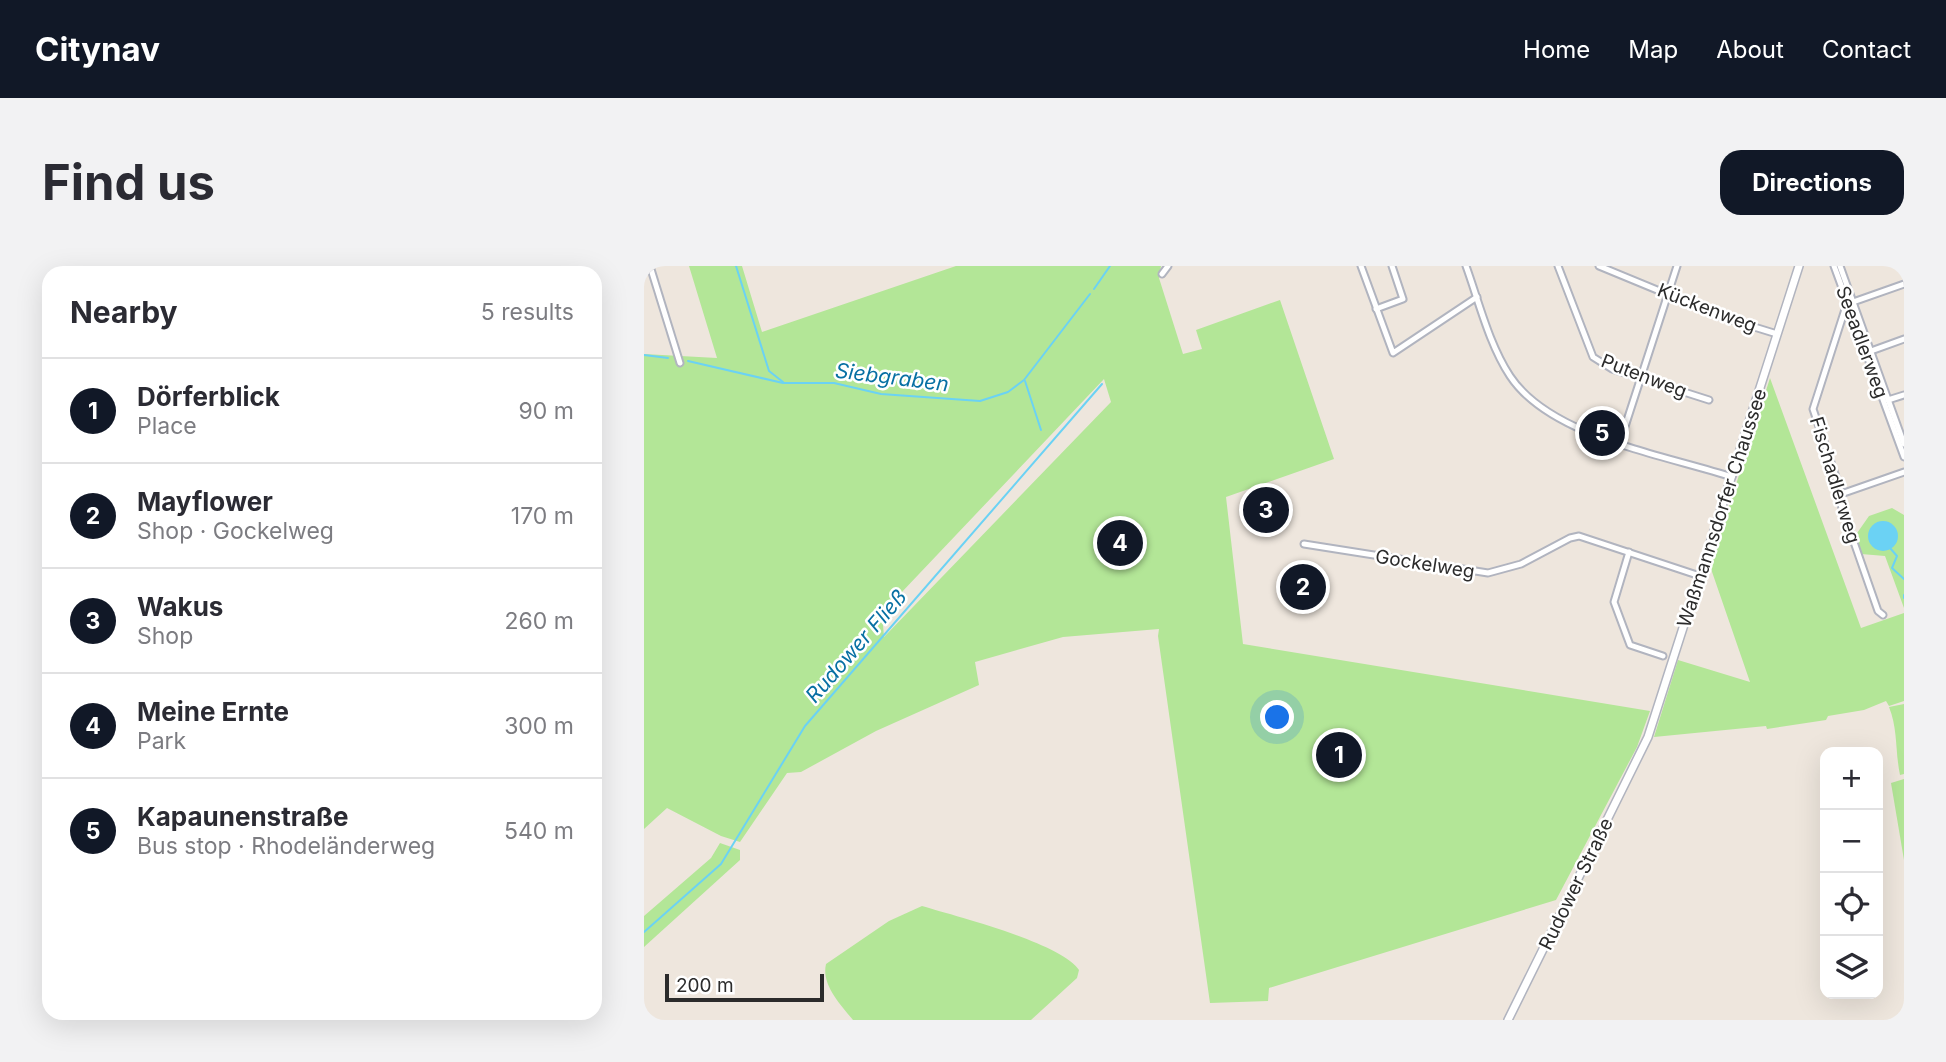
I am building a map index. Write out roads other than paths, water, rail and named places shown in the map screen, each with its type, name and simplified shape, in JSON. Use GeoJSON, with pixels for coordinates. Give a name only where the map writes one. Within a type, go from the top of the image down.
{"type":"FeatureCollection","features":[{"type":"Feature","properties":{"kind":"street"},"geometry":{"type":"LineString","coordinates":[[650,266],[680,363]]}},
{"type":"Feature","properties":{"kind":"street"},"geometry":{"type":"LineString","coordinates":[[1162,274],[1168,266]]}},
{"type":"Feature","properties":{"kind":"street"},"geometry":{"type":"LineString","coordinates":[[1361,266],[1393,353],[1477,297]]}},
{"type":"Feature","properties":{"kind":"street"},"geometry":{"type":"LineString","coordinates":[[1376,309],[1403,299],[1392,266]]}},
{"type":"Feature","properties":{"kind":"street"},"geometry":{"type":"LineString","coordinates":[[1466,266],[1499,355],[1526,396],[1555,417],[1619,442],[1732,477]]}},
{"type":"Feature","properties":{"kind":"street","name":"Kückenweg"},"geometry":{"type":"LineString","coordinates":[[1599,266],[1725,318],[1777,334]]}},
{"type":"Feature","properties":{"kind":"street"},"geometry":{"type":"LineString","coordinates":[[1619,442],[1677,266]]}},
{"type":"Feature","properties":{"kind":"street","name":"Waßmannsdorfer Chaussee"},"geometry":{"type":"LineString","coordinates":[[1643,749],[1799,266]]}},
{"type":"Feature","properties":{"kind":"street","name":"Seeadlerweg"},"geometry":{"type":"LineString","coordinates":[[1834,266],[1871,351],[1904,444]]}},
{"type":"Feature","properties":{"kind":"street","name":"Seeadlerweg"},"geometry":{"type":"LineString","coordinates":[[1840,266],[1904,457]]}},
{"type":"Feature","properties":{"kind":"street","name":"Putenweg"},"geometry":{"type":"LineString","coordinates":[[1561,267],[1588,350],[1601,364],[1709,400]]}},
{"type":"Feature","properties":{"kind":"street","name":"Seeadlerweg"},"geometry":{"type":"LineString","coordinates":[[1850,302],[1904,284]]}},
{"type":"Feature","properties":{"kind":"street","name":"Fischadlerweg"},"geometry":{"type":"LineString","coordinates":[[1850,302],[1813,409],[1841,494],[1840,502],[1878,611],[1883,615]]}},
{"type":"Feature","properties":{"kind":"street","name":"Seeadlerweg"},"geometry":{"type":"LineString","coordinates":[[1871,351],[1904,339]]}},
{"type":"Feature","properties":{"kind":"street","name":"Seeadlerweg"},"geometry":{"type":"LineString","coordinates":[[1888,400],[1904,395]]}},
{"type":"Feature","properties":{"kind":"street"},"geometry":{"type":"LineString","coordinates":[[1841,494],[1904,472]]}},
{"type":"Feature","properties":{"kind":"street","name":"Gockelweg"},"geometry":{"type":"LineString","coordinates":[[1304,544],[1480,573],[1521,564],[1574,536],[1700,576]]}},
{"type":"Feature","properties":{"kind":"street"},"geometry":{"type":"LineString","coordinates":[[1629,552],[1614,597],[1623,628],[1633,647],[1663,656]]}},
{"type":"Feature","properties":{"kind":"street","name":"Rudower Straße"},"geometry":{"type":"LineString","coordinates":[[1508,1020],[1643,749]]}},
{"type":"Feature","properties":{"kind":"water"},"geometry":{"type":"Polygon","coordinates":[[[1883,521],[1889,522],[1897,530],[1897,542],[1889,550],[1883,551],[1877,550],[1869,542],[1868,536],[1869,530],[1877,522],[1883,521]]]}},
{"type":"Feature","properties":{"kind":"waterway"},"geometry":{"type":"LineString","coordinates":[[736,266],[769,371],[783,382]]}},
{"type":"Feature","properties":{"kind":"waterway","name":"Siebgraben"},"geometry":{"type":"LineString","coordinates":[[1094,289],[1110,266]]}},
{"type":"Feature","properties":{"kind":"waterway","name":"Siebgraben"},"geometry":{"type":"LineString","coordinates":[[688,361],[783,383],[834,383],[881,394],[980,401],[1008,392],[1024,380],[1090,294]]}},
{"type":"Feature","properties":{"kind":"waterway","name":"Siebgraben"},"geometry":{"type":"LineString","coordinates":[[644,355],[668,358]]}},
{"type":"Feature","properties":{"kind":"waterway"},"geometry":{"type":"LineString","coordinates":[[1025,381],[1041,430]]}},
{"type":"Feature","properties":{"kind":"waterway","name":"Rudower Fließ"},"geometry":{"type":"LineString","coordinates":[[644,932],[721,864],[805,726],[1102,384]]}},
{"type":"Feature","properties":{"kind":"waterway"},"geometry":{"type":"LineString","coordinates":[[1890,548],[1897,556],[1892,568],[1904,579]]}},
{"type":"Feature","properties":{"kind":"place","name":"Kapaunenstraße"},"geometry":{"type":"Point","coordinates":[1602,433]}},
{"type":"Feature","properties":{"kind":"place","name":"Wakus"},"geometry":{"type":"Point","coordinates":[1266,510]}},
{"type":"Feature","properties":{"kind":"place","name":"Meine Ernte"},"geometry":{"type":"Point","coordinates":[1120,543]}},
{"type":"Feature","properties":{"kind":"place","name":"Mayflower"},"geometry":{"type":"Point","coordinates":[1303,587]}},
{"type":"Feature","properties":{"kind":"place","name":"Dörferblick"},"geometry":{"type":"Point","coordinates":[1339,755]}}]}
